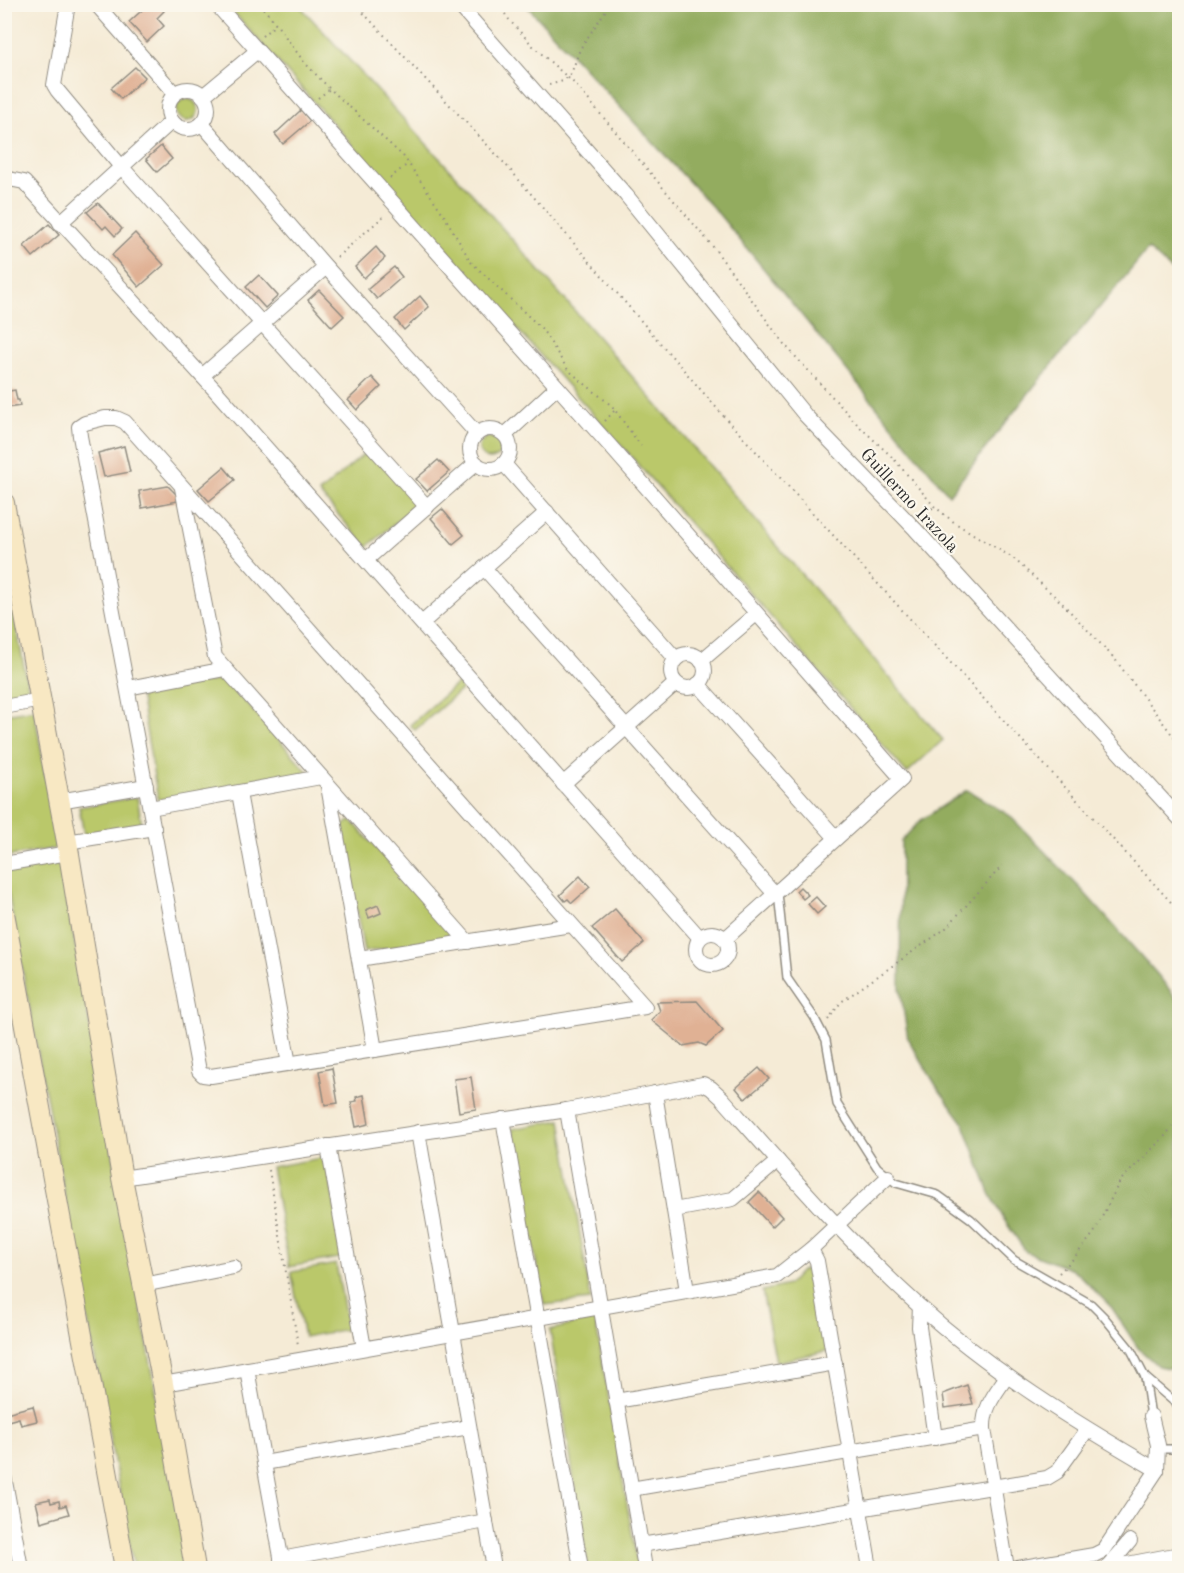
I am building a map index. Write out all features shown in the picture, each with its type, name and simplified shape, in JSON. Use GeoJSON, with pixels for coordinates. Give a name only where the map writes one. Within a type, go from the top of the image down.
{"type":"FeatureCollection","features":[{"type":"Feature","properties":{"kind":"street"},"geometry":{"type":"LineString","coordinates":[[68,4],[54,85],[57,90],[122,166],[427,507]]}},
{"type":"Feature","properties":{"kind":"street"},"geometry":{"type":"LineString","coordinates":[[96,4],[175,94]]}},
{"type":"Feature","properties":{"kind":"street"},"geometry":{"type":"LineString","coordinates":[[216,4],[257,45],[395,206],[611,447],[902,779],[725,939]]}},
{"type":"Feature","properties":{"kind":"street","name":"Guillermo Irazola"},"geometry":{"type":"LineString","coordinates":[[458,4],[626,195],[805,415],[915,529],[1179,819]]}},
{"type":"Feature","properties":{"kind":"street"},"geometry":{"type":"LineString","coordinates":[[203,96],[257,45]]}},
{"type":"Feature","properties":{"kind":"street"},"geometry":{"type":"LineString","coordinates":[[190,89],[203,96],[208,105],[208,112],[202,124],[190,130],[183,129],[172,121],[168,108],[175,94],[190,89]]}},
{"type":"Feature","properties":{"kind":"street"},"geometry":{"type":"LineString","coordinates":[[60,223],[172,121]]}},
{"type":"Feature","properties":{"kind":"street"},"geometry":{"type":"LineString","coordinates":[[202,124],[326,267],[477,434]]}},
{"type":"Feature","properties":{"kind":"street"},"geometry":{"type":"LineString","coordinates":[[4,178],[24,182],[202,376],[700,938]]}},
{"type":"Feature","properties":{"kind":"street"},"geometry":{"type":"LineString","coordinates":[[202,376],[326,267]]}},
{"type":"Feature","properties":{"kind":"street"},"geometry":{"type":"LineString","coordinates":[[505,435],[556,387]]}},
{"type":"Feature","properties":{"kind":"street"},"geometry":{"type":"LineString","coordinates":[[105,418],[116,418],[125,422],[645,1007],[289,1064],[211,1076],[203,1075],[199,1071],[128,688],[82,448],[80,427],[85,423],[105,418]]}},
{"type":"Feature","properties":{"kind":"street"},"geometry":{"type":"LineString","coordinates":[[485,429],[492,429],[505,435],[510,451],[504,464],[485,469],[476,463],[470,448],[471,441],[477,434],[485,429]]}},
{"type":"Feature","properties":{"kind":"street"},"geometry":{"type":"LineString","coordinates":[[366,560],[476,463]]}},
{"type":"Feature","properties":{"kind":"street"},"geometry":{"type":"LineString","coordinates":[[504,464],[676,659]]}},
{"type":"Feature","properties":{"kind":"street"},"geometry":{"type":"LineString","coordinates":[[182,487],[214,657],[468,942]]}},
{"type":"Feature","properties":{"kind":"street"},"geometry":{"type":"LineString","coordinates":[[4,503],[59,801],[122,1178],[163,1384],[195,1569]]}},
{"type":"Feature","properties":{"kind":"street"},"geometry":{"type":"LineString","coordinates":[[422,623],[547,512]]}},
{"type":"Feature","properties":{"kind":"street"},"geometry":{"type":"LineString","coordinates":[[484,568],[777,893]]}},
{"type":"Feature","properties":{"kind":"street"},"geometry":{"type":"LineString","coordinates":[[701,661],[756,614]]}},
{"type":"Feature","properties":{"kind":"street"},"geometry":{"type":"LineString","coordinates":[[689,654],[701,661],[705,673],[698,684],[684,688],[676,683],[671,670],[676,659],[689,654]]}},
{"type":"Feature","properties":{"kind":"street"},"geometry":{"type":"LineString","coordinates":[[128,688],[225,669]]}},
{"type":"Feature","properties":{"kind":"street"},"geometry":{"type":"LineString","coordinates":[[563,784],[676,683]]}},
{"type":"Feature","properties":{"kind":"street"},"geometry":{"type":"LineString","coordinates":[[698,684],[836,838]]}},
{"type":"Feature","properties":{"kind":"street"},"geometry":{"type":"LineString","coordinates":[[4,707],[40,700]]}},
{"type":"Feature","properties":{"kind":"street"},"geometry":{"type":"LineString","coordinates":[[150,808],[325,781]]}},
{"type":"Feature","properties":{"kind":"street"},"geometry":{"type":"LineString","coordinates":[[325,781],[375,1050]]}},
{"type":"Feature","properties":{"kind":"street"},"geometry":{"type":"LineString","coordinates":[[59,801],[146,786]]}},
{"type":"Feature","properties":{"kind":"street"},"geometry":{"type":"LineString","coordinates":[[239,794],[289,1064]]}},
{"type":"Feature","properties":{"kind":"street"},"geometry":{"type":"LineString","coordinates":[[4,864],[154,828]]}},
{"type":"Feature","properties":{"kind":"street"},"geometry":{"type":"LineString","coordinates":[[4,913],[125,1569]]}},
{"type":"Feature","properties":{"kind":"street"},"geometry":{"type":"LineString","coordinates":[[359,959],[571,925]]}},
{"type":"Feature","properties":{"kind":"street"},"geometry":{"type":"LineString","coordinates":[[714,933],[725,939],[728,947],[723,962],[712,966],[698,958],[696,947],[700,938],[714,933]]}},
{"type":"Feature","properties":{"kind":"street"},"geometry":{"type":"LineString","coordinates":[[122,1178],[567,1110],[702,1084],[711,1088],[835,1225],[920,1307],[1008,1376],[1087,1430],[1157,1470]]}},
{"type":"Feature","properties":{"kind":"street"},"geometry":{"type":"LineString","coordinates":[[655,1093],[687,1291]]}},
{"type":"Feature","properties":{"kind":"street"},"geometry":{"type":"LineString","coordinates":[[567,1110],[645,1569]]}},
{"type":"Feature","properties":{"kind":"street"},"geometry":{"type":"LineString","coordinates":[[503,1119],[581,1569]]}},
{"type":"Feature","properties":{"kind":"street"},"geometry":{"type":"LineString","coordinates":[[418,1132],[494,1569]]}},
{"type":"Feature","properties":{"kind":"street"},"geometry":{"type":"LineString","coordinates":[[328,1146],[364,1348]]}},
{"type":"Feature","properties":{"kind":"street"},"geometry":{"type":"LineString","coordinates":[[674,1210],[733,1199],[778,1161]]}},
{"type":"Feature","properties":{"kind":"street"},"geometry":{"type":"LineString","coordinates":[[163,1384],[777,1276],[811,1249],[888,1177]]}},
{"type":"Feature","properties":{"kind":"street"},"geometry":{"type":"LineString","coordinates":[[811,1249],[817,1261],[870,1569]]}},
{"type":"Feature","properties":{"kind":"street"},"geometry":{"type":"LineString","coordinates":[[143,1285],[234,1267]]}},
{"type":"Feature","properties":{"kind":"street"},"geometry":{"type":"LineString","coordinates":[[920,1307],[919,1327],[935,1438]]}},
{"type":"Feature","properties":{"kind":"street"},"geometry":{"type":"LineString","coordinates":[[616,1401],[835,1363]]}},
{"type":"Feature","properties":{"kind":"street"},"geometry":{"type":"LineString","coordinates":[[247,1369],[282,1564],[486,1521]]}},
{"type":"Feature","properties":{"kind":"street"},"geometry":{"type":"LineString","coordinates":[[1007,1569],[984,1418],[987,1408],[1008,1376]]}},
{"type":"Feature","properties":{"kind":"street"},"geometry":{"type":"LineString","coordinates":[[1018,1569],[1094,1555],[1104,1550],[1157,1470],[1157,1449],[1151,1416]]}},
{"type":"Feature","properties":{"kind":"street"},"geometry":{"type":"LineString","coordinates":[[264,1463],[469,1427]]}},
{"type":"Feature","properties":{"kind":"street"},"geometry":{"type":"LineString","coordinates":[[631,1490],[850,1450],[984,1429]]}},
{"type":"Feature","properties":{"kind":"street"},"geometry":{"type":"LineString","coordinates":[[641,1545],[1047,1478],[1057,1472],[1087,1430]]}},
{"type":"Feature","properties":{"kind":"street"},"geometry":{"type":"LineString","coordinates":[[4,1476],[7,1506],[21,1569]]}},
{"type":"Feature","properties":{"kind":"street"},"geometry":{"type":"LineString","coordinates":[[1107,1568],[1130,1541]]}},
{"type":"Feature","properties":{"kind":"street"},"geometry":{"type":"LineString","coordinates":[[1107,1568],[1179,1554]]}},
{"type":"Feature","properties":{"kind":"lane"},"geometry":{"type":"LineString","coordinates":[[777,893],[787,978],[826,1040],[837,1104],[877,1167],[896,1183],[938,1195],[971,1219],[1014,1260],[1091,1304],[1131,1350],[1145,1377],[1151,1416]]}},
{"type":"Feature","properties":{"kind":"lane"},"geometry":{"type":"LineString","coordinates":[[1145,1377],[1179,1407]]}},
{"type":"Feature","properties":{"kind":"lane"},"geometry":{"type":"LineString","coordinates":[[1157,1449],[1179,1449]]}},
{"type":"Feature","properties":{"kind":"path"},"geometry":{"type":"LineString","coordinates":[[259,4],[304,62],[408,163],[442,212],[471,262],[543,329],[568,370],[615,410],[641,446]]}},
{"type":"Feature","properties":{"kind":"path"},"geometry":{"type":"LineString","coordinates":[[355,4],[506,165],[728,420],[1179,912]]}},
{"type":"Feature","properties":{"kind":"path"},"geometry":{"type":"LineString","coordinates":[[498,4],[535,48],[568,76],[714,248],[784,345],[828,393],[893,458],[934,506],[955,523],[1020,564],[1096,637],[1179,744]]}},
{"type":"Feature","properties":{"kind":"path"},"geometry":{"type":"LineString","coordinates":[[532,89],[564,81],[580,49],[610,4]]}},
{"type":"Feature","properties":{"kind":"path"},"geometry":{"type":"LineString","coordinates":[[257,45],[276,24]]}},
{"type":"Feature","properties":{"kind":"path"},"geometry":{"type":"LineString","coordinates":[[313,102],[330,89]]}},
{"type":"Feature","properties":{"kind":"path"},"geometry":{"type":"LineString","coordinates":[[385,183],[408,163]]}},
{"type":"Feature","properties":{"kind":"path"},"geometry":{"type":"LineString","coordinates":[[326,267],[395,206]]}},
{"type":"Feature","properties":{"kind":"path"},"geometry":{"type":"LineString","coordinates":[[601,425],[615,410]]}},
{"type":"Feature","properties":{"kind":"path"},"geometry":{"type":"LineString","coordinates":[[820,1030],[841,1002],[945,929],[1002,866]]}},
{"type":"Feature","properties":{"kind":"path"},"geometry":{"type":"LineString","coordinates":[[1050,1281],[1074,1259],[1094,1233],[1120,1181],[1166,1135],[1179,1115]]}},
{"type":"Feature","properties":{"kind":"path"},"geometry":{"type":"LineString","coordinates":[[267,1156],[301,1359]]}},
{"type":"Feature","properties":{"kind":"green space"},"geometry":{"type":"Polygon","coordinates":[[[227,5],[299,5],[476,198],[665,414],[943,740],[907,773],[628,453],[227,5]]]}},
{"type":"Feature","properties":{"kind":"green space"},"geometry":{"type":"Polygon","coordinates":[[[526,5],[1179,5],[1179,277],[1148,249],[1032,389],[949,495],[717,212],[526,5]]]}},
{"type":"Feature","properties":{"kind":"green space"},"geometry":{"type":"Polygon","coordinates":[[[187,99],[195,102],[198,110],[195,118],[187,121],[179,118],[176,110],[179,102],[187,99]]]}},
{"type":"Feature","properties":{"kind":"green space"},"geometry":{"type":"Polygon","coordinates":[[[490,437],[498,440],[501,448],[498,456],[490,459],[482,456],[479,448],[482,440],[490,437]]]}},
{"type":"Feature","properties":{"kind":"green space"},"geometry":{"type":"Polygon","coordinates":[[[370,449],[418,504],[367,547],[319,493],[370,449]]]}},
{"type":"Feature","properties":{"kind":"green space"},"geometry":{"type":"Polygon","coordinates":[[[4,564],[29,692],[23,698],[4,700],[4,564]]]}},
{"type":"Feature","properties":{"kind":"green space"},"geometry":{"type":"Polygon","coordinates":[[[225,679],[309,773],[158,800],[140,693],[225,679]]]}},
{"type":"Feature","properties":{"kind":"green space"},"geometry":{"type":"Polygon","coordinates":[[[458,683],[462,689],[415,730],[410,725],[458,683]]]}},
{"type":"Feature","properties":{"kind":"green space"},"geometry":{"type":"Polygon","coordinates":[[[34,709],[58,848],[5,857],[5,714],[34,709]]]}},
{"type":"Feature","properties":{"kind":"green space"},"geometry":{"type":"Polygon","coordinates":[[[967,790],[1009,815],[1082,890],[1158,975],[1179,1002],[1179,1370],[1158,1366],[1138,1348],[1112,1308],[1075,1271],[1026,1252],[990,1193],[963,1122],[937,1087],[908,1039],[900,988],[901,841],[921,820],[967,790]]]}},
{"type":"Feature","properties":{"kind":"green space"},"geometry":{"type":"Polygon","coordinates":[[[137,797],[142,825],[84,835],[79,807],[137,797]]]}},
{"type":"Feature","properties":{"kind":"green space"},"geometry":{"type":"Polygon","coordinates":[[[351,820],[457,938],[364,952],[342,827],[351,820]]]}},
{"type":"Feature","properties":{"kind":"green space"},"geometry":{"type":"Polygon","coordinates":[[[60,862],[188,1568],[134,1568],[4,872],[60,862]]]}},
{"type":"Feature","properties":{"kind":"green space"},"geometry":{"type":"Polygon","coordinates":[[[561,1120],[591,1300],[544,1305],[512,1129],[561,1120]]]}},
{"type":"Feature","properties":{"kind":"green space"},"geometry":{"type":"Polygon","coordinates":[[[326,1157],[344,1257],[289,1267],[271,1167],[326,1157]]]}},
{"type":"Feature","properties":{"kind":"green space"},"geometry":{"type":"Polygon","coordinates":[[[336,1264],[348,1329],[304,1337],[291,1272],[336,1264]]]}},
{"type":"Feature","properties":{"kind":"green space"},"geometry":{"type":"Polygon","coordinates":[[[809,1267],[815,1270],[827,1351],[776,1362],[762,1291],[788,1285],[801,1271],[809,1267]]]}},
{"type":"Feature","properties":{"kind":"green space"},"geometry":{"type":"Polygon","coordinates":[[[595,1319],[638,1568],[588,1568],[550,1330],[595,1319]]]}},
{"type":"Feature","properties":{"kind":"building"},"geometry":{"type":"Polygon","coordinates":[[[149,4],[158,4],[164,11],[157,18],[164,26],[147,42],[129,22],[149,4]]]}},
{"type":"Feature","properties":{"kind":"building"},"geometry":{"type":"Polygon","coordinates":[[[135,67],[145,77],[121,99],[111,88],[135,67]]]}},
{"type":"Feature","properties":{"kind":"building"},"geometry":{"type":"Polygon","coordinates":[[[301,110],[310,121],[283,144],[275,134],[301,110]]]}},
{"type":"Feature","properties":{"kind":"building"},"geometry":{"type":"Polygon","coordinates":[[[161,146],[172,159],[157,172],[146,159],[161,146]]]}},
{"type":"Feature","properties":{"kind":"building"},"geometry":{"type":"Polygon","coordinates":[[[98,203],[122,229],[115,236],[106,226],[103,229],[87,212],[98,203]]]}},
{"type":"Feature","properties":{"kind":"building"},"geometry":{"type":"Polygon","coordinates":[[[49,224],[59,235],[33,257],[24,246],[49,224]]]}},
{"type":"Feature","properties":{"kind":"building"},"geometry":{"type":"Polygon","coordinates":[[[135,233],[164,265],[139,287],[112,255],[135,233]]]}},
{"type":"Feature","properties":{"kind":"building"},"geometry":{"type":"Polygon","coordinates":[[[376,247],[385,258],[364,278],[355,267],[376,247]]]}},
{"type":"Feature","properties":{"kind":"building"},"geometry":{"type":"Polygon","coordinates":[[[394,267],[402,277],[377,299],[368,289],[394,267]]]}},
{"type":"Feature","properties":{"kind":"building"},"geometry":{"type":"Polygon","coordinates":[[[259,275],[278,296],[265,308],[246,287],[259,275]]]}},
{"type":"Feature","properties":{"kind":"building"},"geometry":{"type":"Polygon","coordinates":[[[319,290],[344,316],[332,327],[308,300],[319,290]]]}},
{"type":"Feature","properties":{"kind":"building"},"geometry":{"type":"Polygon","coordinates":[[[420,296],[429,307],[404,330],[395,319],[420,296]]]}},
{"type":"Feature","properties":{"kind":"building"},"geometry":{"type":"Polygon","coordinates":[[[372,377],[381,387],[357,410],[348,400],[372,377]]]}},
{"type":"Feature","properties":{"kind":"building"},"geometry":{"type":"Polygon","coordinates":[[[15,390],[20,406],[7,408],[4,402],[4,392],[15,390]]]}},
{"type":"Feature","properties":{"kind":"building"},"geometry":{"type":"Polygon","coordinates":[[[124,446],[130,472],[104,477],[98,453],[124,446]]]}},
{"type":"Feature","properties":{"kind":"building"},"geometry":{"type":"Polygon","coordinates":[[[438,460],[449,472],[427,491],[416,479],[438,460]]]}},
{"type":"Feature","properties":{"kind":"building"},"geometry":{"type":"Polygon","coordinates":[[[224,467],[235,480],[209,501],[198,489],[224,467]]]}},
{"type":"Feature","properties":{"kind":"building"},"geometry":{"type":"Polygon","coordinates":[[[168,486],[177,495],[178,501],[142,508],[139,491],[168,486]]]}},
{"type":"Feature","properties":{"kind":"building"},"geometry":{"type":"Polygon","coordinates":[[[442,509],[464,535],[453,544],[431,518],[442,509]]]}},
{"type":"Feature","properties":{"kind":"building"},"geometry":{"type":"Polygon","coordinates":[[[580,876],[590,887],[572,903],[568,899],[565,901],[560,895],[580,876]]]}},
{"type":"Feature","properties":{"kind":"building"},"geometry":{"type":"Polygon","coordinates":[[[800,887],[808,895],[803,899],[796,891],[800,887]]]}},
{"type":"Feature","properties":{"kind":"building"},"geometry":{"type":"Polygon","coordinates":[[[816,897],[825,907],[817,914],[808,904],[816,897]]]}},
{"type":"Feature","properties":{"kind":"building"},"geometry":{"type":"Polygon","coordinates":[[[378,905],[381,913],[369,918],[366,910],[378,905]]]}},
{"type":"Feature","properties":{"kind":"building"},"geometry":{"type":"Polygon","coordinates":[[[615,909],[644,943],[622,962],[592,928],[615,909]]]}},
{"type":"Feature","properties":{"kind":"building"},"geometry":{"type":"Polygon","coordinates":[[[697,1001],[723,1031],[706,1046],[699,1043],[683,1046],[651,1020],[660,1011],[657,1002],[697,1001]]]}},
{"type":"Feature","properties":{"kind":"building"},"geometry":{"type":"Polygon","coordinates":[[[332,1068],[338,1103],[325,1105],[319,1071],[332,1068]]]}},
{"type":"Feature","properties":{"kind":"building"},"geometry":{"type":"Polygon","coordinates":[[[759,1068],[769,1079],[745,1099],[736,1088],[759,1068]]]}},
{"type":"Feature","properties":{"kind":"building"},"geometry":{"type":"Polygon","coordinates":[[[471,1077],[476,1109],[459,1112],[454,1079],[471,1077]]]}},
{"type":"Feature","properties":{"kind":"building"},"geometry":{"type":"Polygon","coordinates":[[[364,1095],[369,1124],[356,1127],[351,1102],[357,1101],[356,1097],[364,1095]]]}},
{"type":"Feature","properties":{"kind":"building"},"geometry":{"type":"Polygon","coordinates":[[[759,1192],[782,1217],[772,1227],[749,1202],[759,1192]]]}},
{"type":"Feature","properties":{"kind":"building"},"geometry":{"type":"Polygon","coordinates":[[[967,1385],[973,1404],[945,1408],[943,1394],[967,1385]]]}},
{"type":"Feature","properties":{"kind":"building"},"geometry":{"type":"Polygon","coordinates":[[[33,1406],[37,1421],[21,1425],[19,1418],[8,1421],[6,1413],[33,1406]]]}},
{"type":"Feature","properties":{"kind":"building"},"geometry":{"type":"Polygon","coordinates":[[[50,1499],[51,1503],[59,1501],[60,1507],[66,1505],[69,1514],[41,1522],[36,1502],[50,1499]]]}}]}
